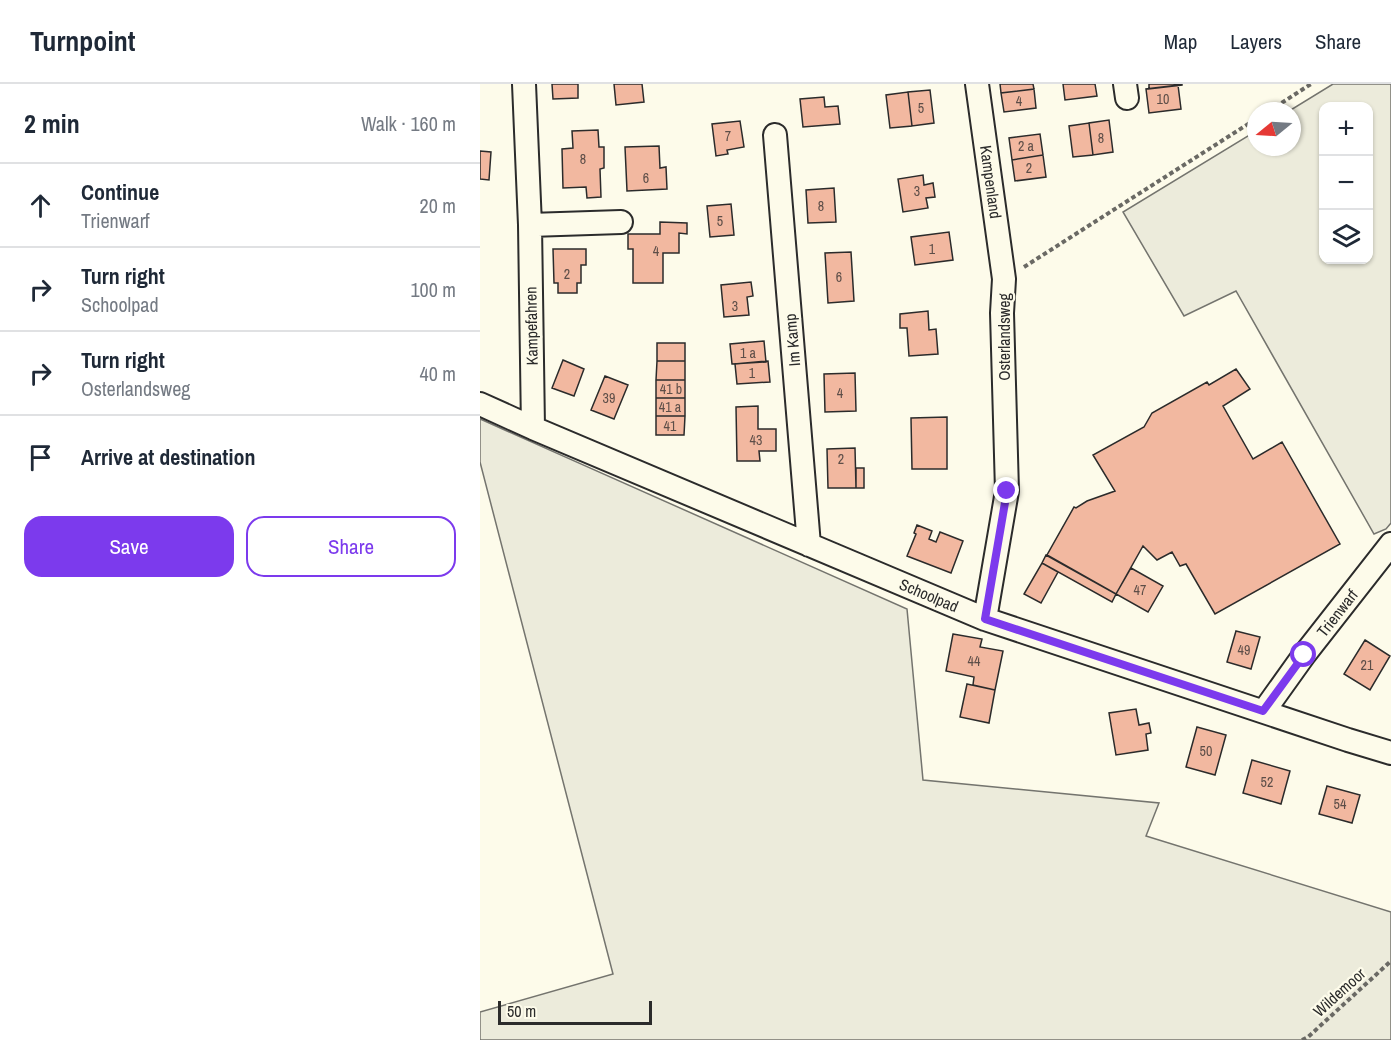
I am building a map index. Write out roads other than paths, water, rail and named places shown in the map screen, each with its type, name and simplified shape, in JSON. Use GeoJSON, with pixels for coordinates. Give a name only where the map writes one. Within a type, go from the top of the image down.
{"type":"FeatureCollection","features":[{"type":"Feature","properties":{"kind":"street","name":"Kampefahren"},"geometry":{"type":"LineString","coordinates":[[524,84],[530,225],[533,428]]}},
{"type":"Feature","properties":{"kind":"street","name":"Kampenland"},"geometry":{"type":"LineString","coordinates":[[977,84],[1004,279]]}},
{"type":"Feature","properties":{"kind":"street","name":"Im Kamp"},"geometry":{"type":"LineString","coordinates":[[776,135],[809,545]]}},
{"type":"Feature","properties":{"kind":"street"},"geometry":{"type":"LineString","coordinates":[[530,225],[621,222]]}},
{"type":"Feature","properties":{"kind":"street","name":"Osterlandsweg"},"geometry":{"type":"LineString","coordinates":[[985,619],[1007,491],[1002,313],[1004,279]]}},
{"type":"Feature","properties":{"kind":"street","name":"Schoolpad"},"geometry":{"type":"LineString","coordinates":[[480,404],[985,619],[1391,753]]}},
{"type":"Feature","properties":{"kind":"street","name":"Trienwarf"},"geometry":{"type":"LineString","coordinates":[[1263,711],[1391,544]]}}]}
